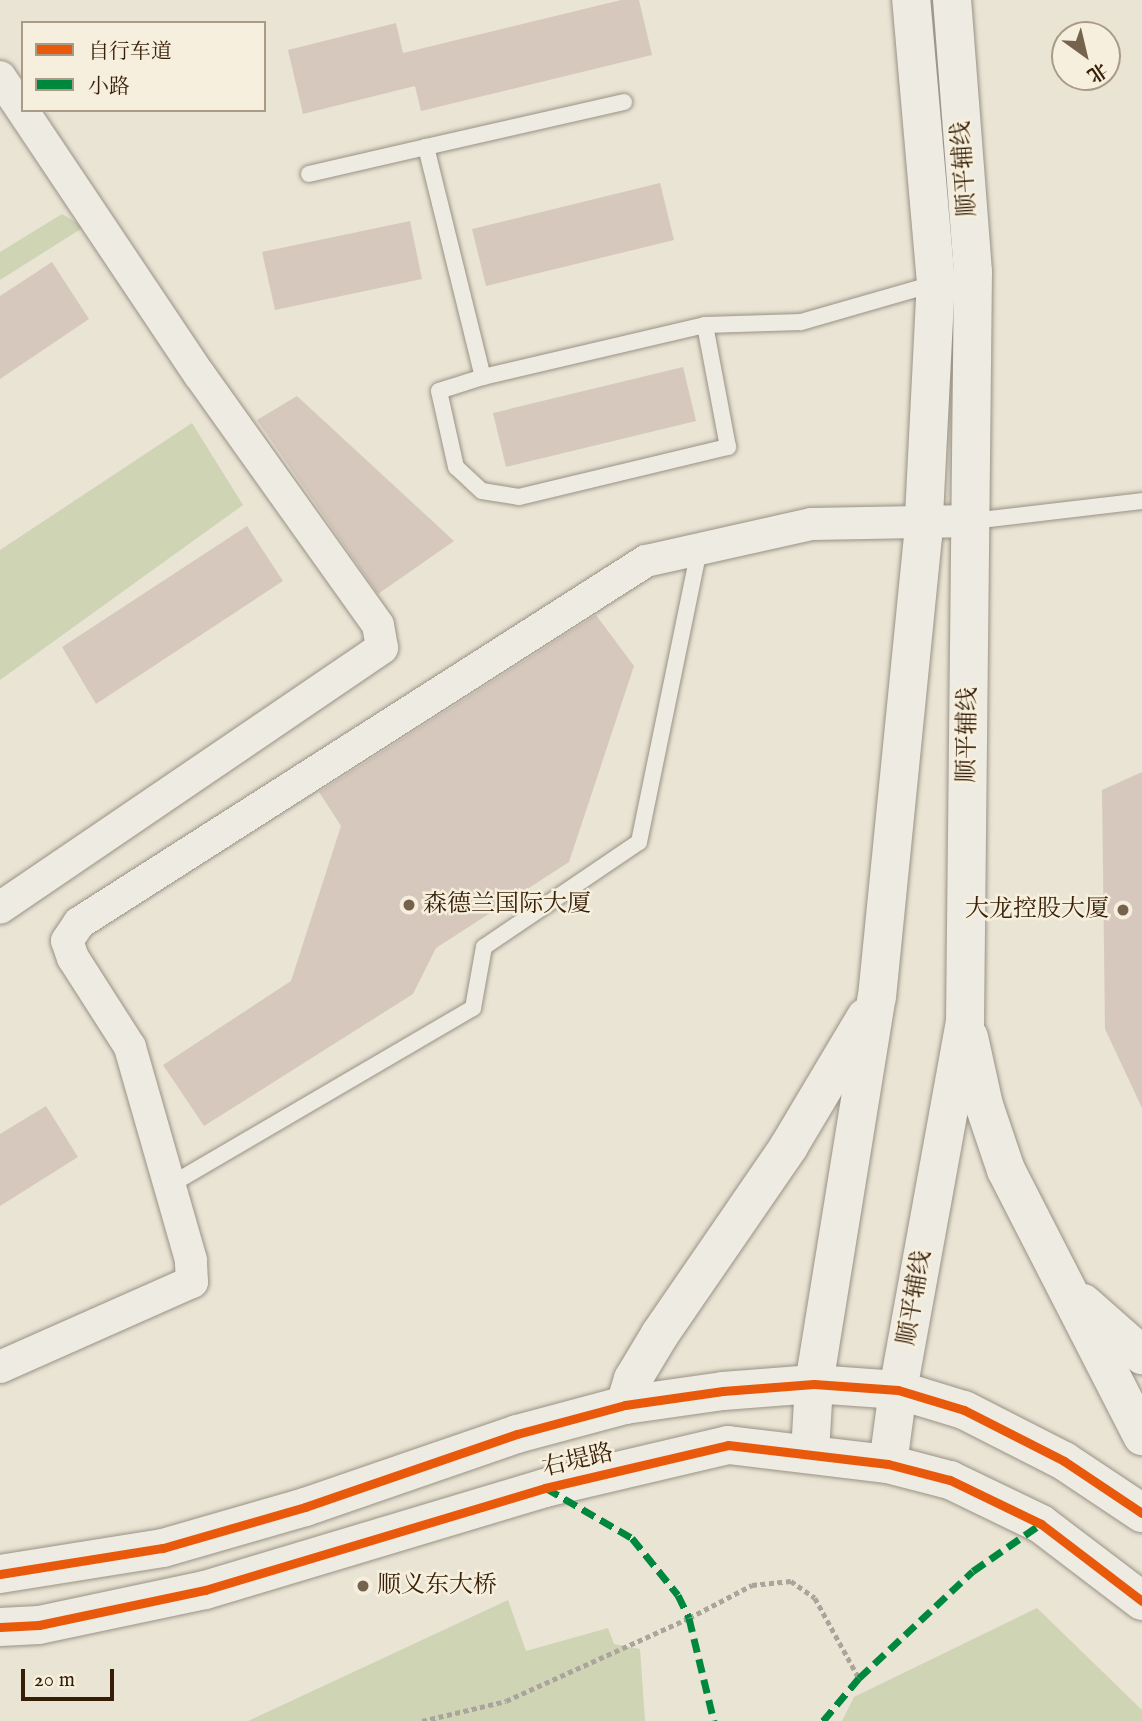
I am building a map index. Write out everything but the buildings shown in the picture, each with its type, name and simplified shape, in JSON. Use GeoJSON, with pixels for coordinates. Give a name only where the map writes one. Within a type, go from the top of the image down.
{"type":"FeatureCollection","features":[{"type":"Feature","properties":{"kind":"main road","name":"顺平辅线"},"geometry":{"type":"LineString","coordinates":[[810,1453],[814,1384],[877,997],[924,522],[955,277],[911,0]]}},
{"type":"Feature","properties":{"kind":"main road","name":"顺平辅线"},"geometry":{"type":"LineString","coordinates":[[888,1464],[898,1390],[965,1022],[972,521],[955,277],[951,0]]}},
{"type":"Feature","properties":{"kind":"main road"},"geometry":{"type":"LineString","coordinates":[[625,1405],[633,1379],[660,1334],[789,1146],[877,997]]}},
{"type":"Feature","properties":{"kind":"main road"},"geometry":{"type":"LineString","coordinates":[[965,1022],[984,1105],[1006,1170],[1142,1437]]}},
{"type":"Feature","properties":{"kind":"main road"},"geometry":{"type":"LineString","coordinates":[[1064,1286],[1142,1355]]}},
{"type":"Feature","properties":{"kind":"main road","name":"右堤路"},"geometry":{"type":"LineString","coordinates":[[0,1574],[163,1548],[305,1507],[517,1434],[625,1405],[723,1391],[814,1384],[898,1390],[964,1410],[1064,1461],[1142,1513]]}},
{"type":"Feature","properties":{"kind":"main road","name":"右堤路"},"geometry":{"type":"LineString","coordinates":[[0,1627],[39,1625],[205,1590],[545,1488],[728,1446],[810,1453],[888,1464],[950,1480],[1041,1524],[1142,1601]]}},
{"type":"Feature","properties":{"kind":"street"},"geometry":{"type":"LineString","coordinates":[[0,77],[21,108]]}},
{"type":"Feature","properties":{"kind":"street"},"geometry":{"type":"LineString","coordinates":[[0,908],[382,648],[378,625],[199,374],[23,112]]}},
{"type":"Feature","properties":{"kind":"street"},"geometry":{"type":"LineString","coordinates":[[0,1367],[192,1282],[191,1260],[130,1047],[67,941],[79,923],[646,562],[812,524],[972,521]]}},
{"type":"Feature","properties":{"kind":"lane"},"geometry":{"type":"LineString","coordinates":[[309,174],[624,102]]}},
{"type":"Feature","properties":{"kind":"lane"},"geometry":{"type":"LineString","coordinates":[[426,147],[483,377]]}},
{"type":"Feature","properties":{"kind":"lane"},"geometry":{"type":"LineString","coordinates":[[705,326],[728,447],[519,496],[482,491],[456,467],[439,391],[483,377],[705,326],[800,322],[955,277]]}},
{"type":"Feature","properties":{"kind":"lane"},"geometry":{"type":"LineString","coordinates":[[972,521],[1142,501]]}},
{"type":"Feature","properties":{"kind":"lane"},"geometry":{"type":"LineString","coordinates":[[170,1185],[473,1008],[484,947],[639,842],[699,550]]}},
{"type":"Feature","properties":{"kind":"path"},"geometry":{"type":"LineString","coordinates":[[422,1721],[506,1701],[689,1618],[752,1585],[790,1581],[815,1598],[859,1678]]}},
{"type":"Feature","properties":{"kind":"green space"},"geometry":{"type":"Polygon","coordinates":[[[62,214],[84,227],[0,280],[0,252],[62,214]]]}},
{"type":"Feature","properties":{"kind":"green space"},"geometry":{"type":"Polygon","coordinates":[[[192,423],[243,505],[0,680],[0,550],[192,423]]]}},
{"type":"Feature","properties":{"kind":"green space"},"geometry":{"type":"Polygon","coordinates":[[[508,1600],[526,1651],[608,1628],[614,1644],[640,1649],[645,1721],[248,1721],[508,1600]]]}},
{"type":"Feature","properties":{"kind":"green space"},"geometry":{"type":"Polygon","coordinates":[[[1037,1608],[1142,1710],[1142,1721],[842,1721],[854,1697],[1037,1608]]]}},
{"type":"Feature","properties":{"kind":"marked path"},"geometry":{"type":"LineString","coordinates":[[546,1488],[632,1538],[678,1595],[689,1618],[714,1721]]}},
{"type":"Feature","properties":{"kind":"marked path"},"geometry":{"type":"LineString","coordinates":[[823,1721],[859,1678],[973,1571],[1041,1524]]}},
{"type":"Feature","properties":{"kind":"cycle path"},"geometry":{"type":"LineString","coordinates":[[0,1574],[163,1548],[305,1507],[517,1434],[625,1405],[723,1391],[814,1384],[898,1390],[964,1410],[1064,1461],[1142,1513]]}},
{"type":"Feature","properties":{"kind":"cycle path"},"geometry":{"type":"LineString","coordinates":[[0,1627],[39,1625],[205,1590],[545,1488],[728,1445],[888,1464],[950,1480],[1041,1524],[1142,1601]]}},
{"type":"Feature","properties":{"kind":"place","name":"森德兰国际大厦"},"geometry":{"type":"Point","coordinates":[409,905]}},
{"type":"Feature","properties":{"kind":"place","name":"大龙控股大厦"},"geometry":{"type":"Point","coordinates":[1123,910]}},
{"type":"Feature","properties":{"kind":"place","name":"顺义东大桥"},"geometry":{"type":"Point","coordinates":[363,1586]}}]}
